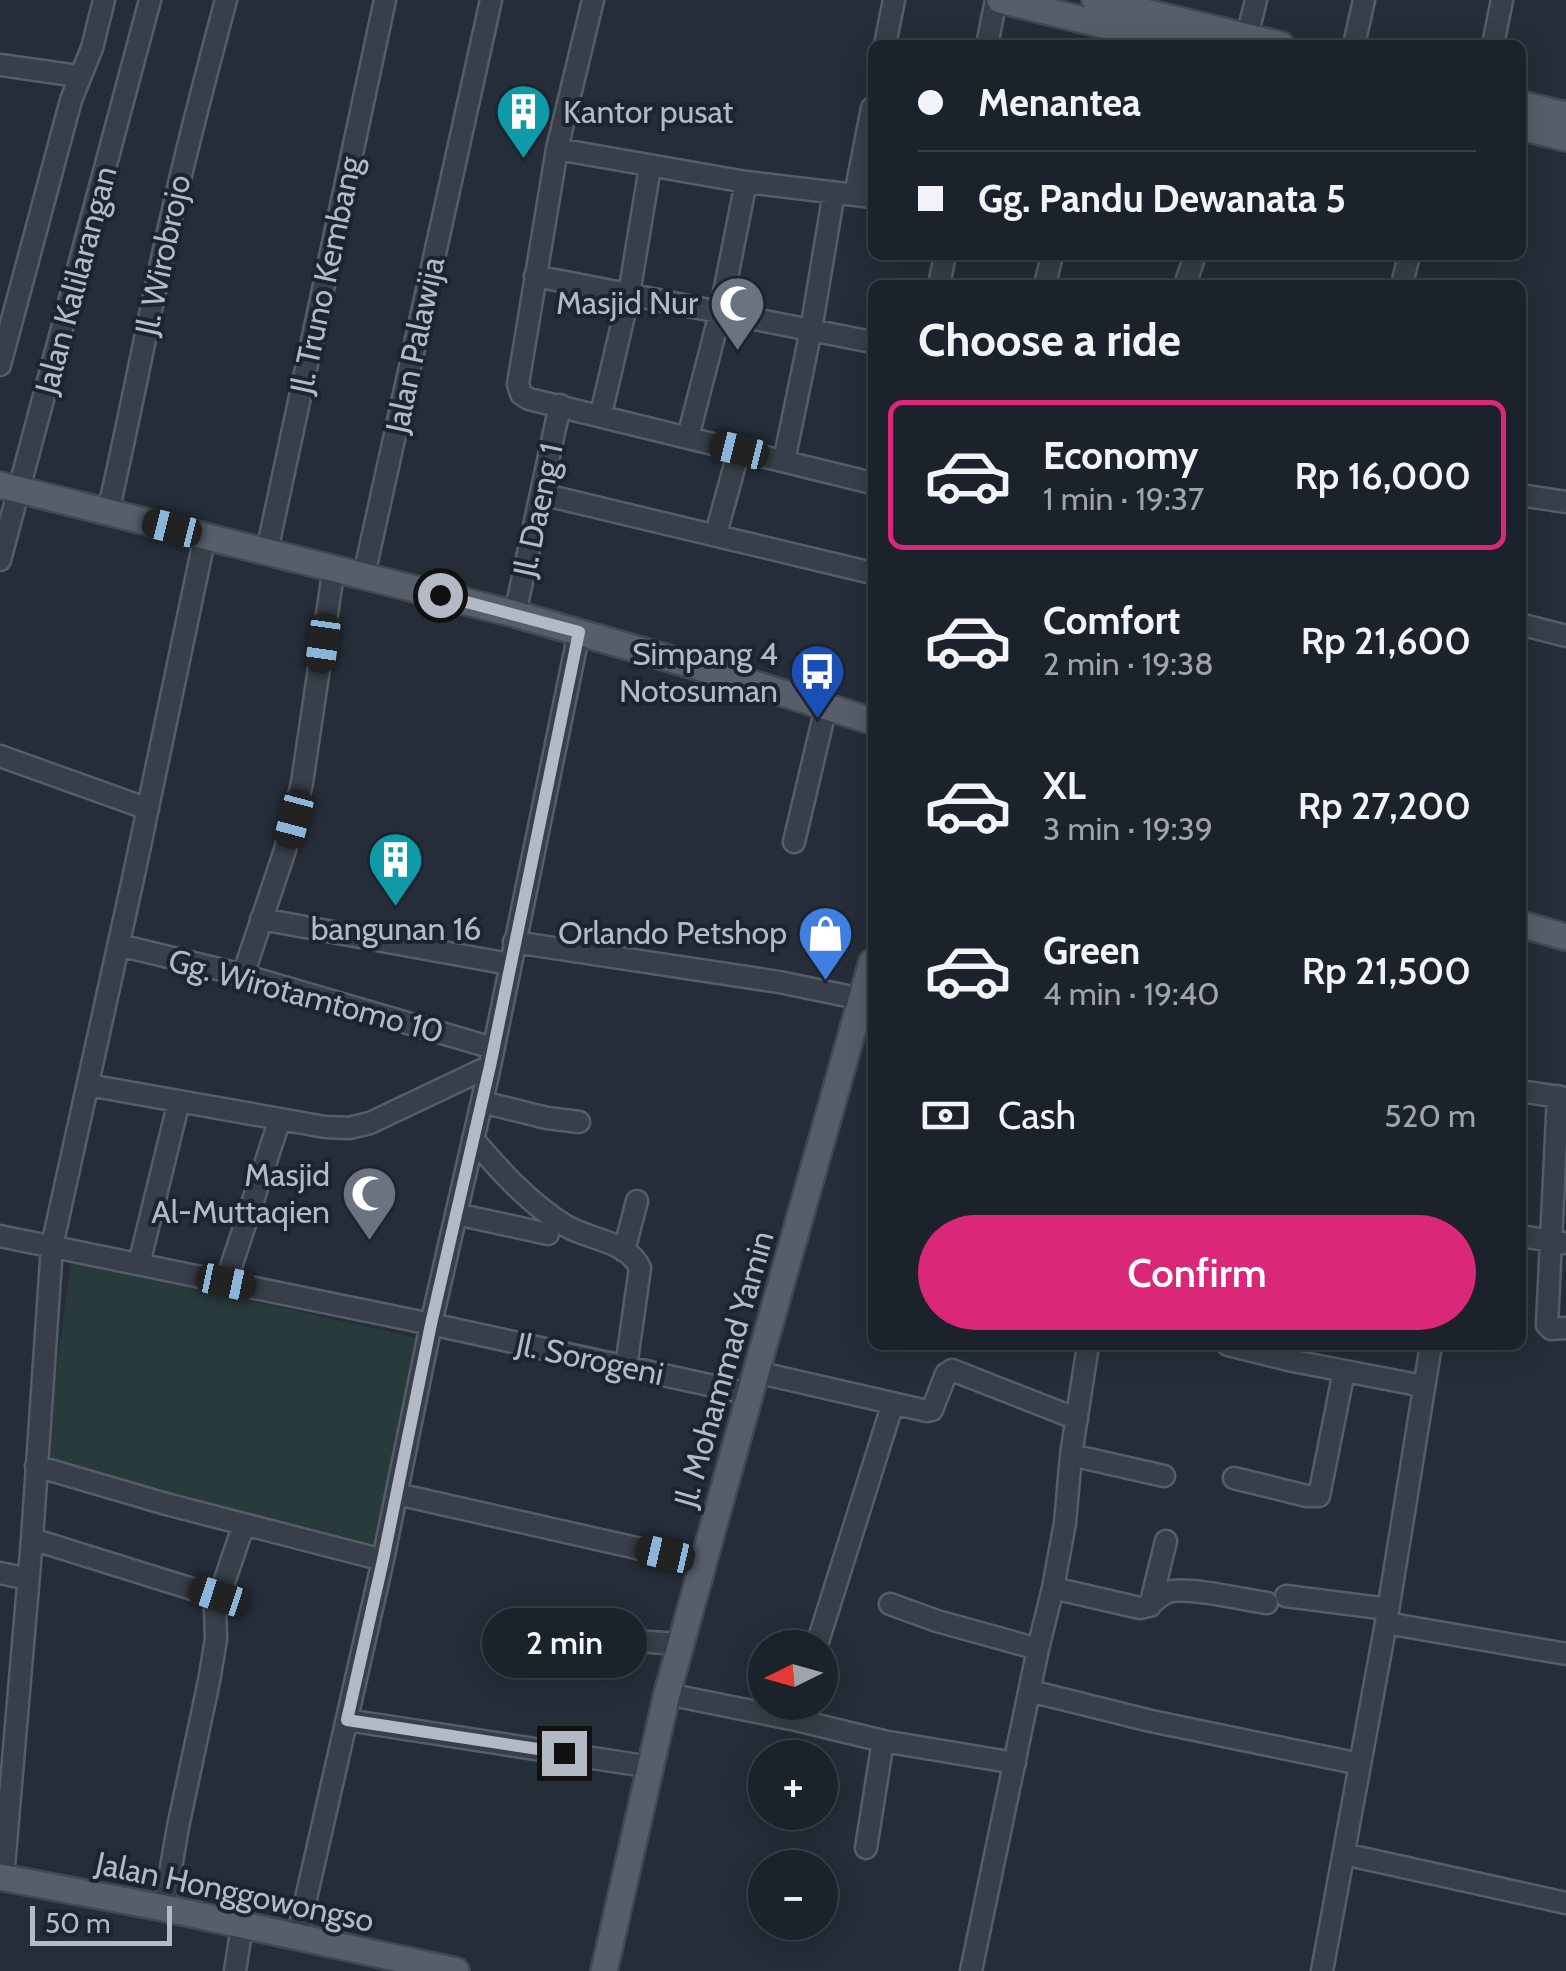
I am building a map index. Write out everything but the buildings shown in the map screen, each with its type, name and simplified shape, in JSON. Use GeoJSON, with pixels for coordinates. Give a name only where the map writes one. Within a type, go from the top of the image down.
{"type":"FeatureCollection","features":[{"type":"Feature","properties":{"kind":"main road"},"geometry":{"type":"LineString","coordinates":[[998,0],[1105,19],[1171,40]]}},
{"type":"Feature","properties":{"kind":"main road"},"geometry":{"type":"LineString","coordinates":[[1105,19],[1144,6],[1262,40]]}},
{"type":"Feature","properties":{"kind":"main road"},"geometry":{"type":"LineString","coordinates":[[1526,105],[1566,115]]}},
{"type":"Feature","properties":{"kind":"main road"},"geometry":{"type":"LineString","coordinates":[[1526,128],[1566,138]]}},
{"type":"Feature","properties":{"kind":"main road"},"geometry":{"type":"LineString","coordinates":[[10,488],[515,614],[868,720]]}},
{"type":"Feature","properties":{"kind":"main road"},"geometry":{"type":"LineString","coordinates":[[1526,926],[1566,937]]}},
{"type":"Feature","properties":{"kind":"main road","name":"Jl. Mohammad Yamin"},"geometry":{"type":"LineString","coordinates":[[604,1971],[667,1694],[868,977]]}},
{"type":"Feature","properties":{"kind":"main road","name":"Jalan Honggowongso"},"geometry":{"type":"LineString","coordinates":[[1,1878],[298,1938],[367,1962],[456,1971]]}},
{"type":"Feature","properties":{"kind":"street"},"geometry":{"type":"LineString","coordinates":[[0,366],[78,76],[92,48],[104,0]]}},
{"type":"Feature","properties":{"kind":"street","name":"Jalan Kalilarangan"},"geometry":{"type":"LineString","coordinates":[[0,558],[10,488],[150,0]]}},
{"type":"Feature","properties":{"kind":"street","name":"Jl. Wirobrojo"},"geometry":{"type":"LineString","coordinates":[[108,512],[176,198],[226,0]]}},
{"type":"Feature","properties":{"kind":"street","name":"Jl. Truno Kembang"},"geometry":{"type":"LineString","coordinates":[[267,551],[386,0]]}},
{"type":"Feature","properties":{"kind":"street","name":"Jalan Palawija"},"geometry":{"type":"LineString","coordinates":[[364,576],[491,0]]}},
{"type":"Feature","properties":{"kind":"street"},"geometry":{"type":"LineString","coordinates":[[593,0],[557,149],[519,390],[529,399],[868,482]]}},
{"type":"Feature","properties":{"kind":"street"},"geometry":{"type":"LineString","coordinates":[[886,40],[894,0]]}},
{"type":"Feature","properties":{"kind":"street"},"geometry":{"type":"LineString","coordinates":[[988,40],[998,0]]}},
{"type":"Feature","properties":{"kind":"street"},"geometry":{"type":"LineString","coordinates":[[1247,36],[1256,0]]}},
{"type":"Feature","properties":{"kind":"street"},"geometry":{"type":"LineString","coordinates":[[1355,40],[1364,0]]}},
{"type":"Feature","properties":{"kind":"street"},"geometry":{"type":"LineString","coordinates":[[1494,40],[1502,0]]}},
{"type":"Feature","properties":{"kind":"street"},"geometry":{"type":"LineString","coordinates":[[0,65],[78,76]]}},
{"type":"Feature","properties":{"kind":"street"},"geometry":{"type":"LineString","coordinates":[[784,461],[812,330],[854,195],[868,127]]}},
{"type":"Feature","properties":{"kind":"street"},"geometry":{"type":"LineString","coordinates":[[557,149],[746,182],[854,195]]}},
{"type":"Feature","properties":{"kind":"street"},"geometry":{"type":"LineString","coordinates":[[601,414],[629,294],[650,167]]}},
{"type":"Feature","properties":{"kind":"street"},"geometry":{"type":"LineString","coordinates":[[688,438],[720,313],[746,182]]}},
{"type":"Feature","properties":{"kind":"street"},"geometry":{"type":"LineString","coordinates":[[535,276],[868,341]]}},
{"type":"Feature","properties":{"kind":"street","name":"Jl. Daeng 1"},"geometry":{"type":"LineString","coordinates":[[515,614],[560,406]]}},
{"type":"Feature","properties":{"kind":"street"},"geometry":{"type":"LineString","coordinates":[[716,534],[739,450]]}},
{"type":"Feature","properties":{"kind":"street"},"geometry":{"type":"LineString","coordinates":[[541,494],[868,567]]}},
{"type":"Feature","properties":{"kind":"street"},"geometry":{"type":"LineString","coordinates":[[1526,495],[1566,502]]}},
{"type":"Feature","properties":{"kind":"street"},"geometry":{"type":"LineString","coordinates":[[1,1878],[32,1539],[52,1246],[205,536]]}},
{"type":"Feature","properties":{"kind":"street"},"geometry":{"type":"LineString","coordinates":[[242,976],[285,850],[302,783],[334,568]]}},
{"type":"Feature","properties":{"kind":"street"},"geometry":{"type":"LineString","coordinates":[[1526,626],[1566,636]]}},
{"type":"Feature","properties":{"kind":"street"},"geometry":{"type":"LineString","coordinates":[[298,1938],[492,1056],[579,632]]}},
{"type":"Feature","properties":{"kind":"street"},"geometry":{"type":"LineString","coordinates":[[794,842],[826,707]]}},
{"type":"Feature","properties":{"kind":"street"},"geometry":{"type":"LineString","coordinates":[[0,756],[148,809]]}},
{"type":"Feature","properties":{"kind":"street"},"geometry":{"type":"LineString","coordinates":[[260,918],[510,964]]}},
{"type":"Feature","properties":{"kind":"street"},"geometry":{"type":"LineString","coordinates":[[514,942],[779,982],[862,999]]}},
{"type":"Feature","properties":{"kind":"street","name":"Gg. Wirotamtomo 10"},"geometry":{"type":"LineString","coordinates":[[119,945],[242,976],[492,1056]]}},
{"type":"Feature","properties":{"kind":"street"},"geometry":{"type":"LineString","coordinates":[[88,1085],[280,1119],[339,1128],[360,1127],[492,1056]]}},
{"type":"Feature","properties":{"kind":"street"},"geometry":{"type":"LineString","coordinates":[[1526,1091],[1562,1097],[1558,1242],[1547,1325],[1551,1329],[1566,1328]]}},
{"type":"Feature","properties":{"kind":"street"},"geometry":{"type":"LineString","coordinates":[[138,1264],[178,1101]]}},
{"type":"Feature","properties":{"kind":"street"},"geometry":{"type":"LineString","coordinates":[[482,1102],[579,1122]]}},
{"type":"Feature","properties":{"kind":"street"},"geometry":{"type":"LineString","coordinates":[[226,1282],[280,1119]]}},
{"type":"Feature","properties":{"kind":"street"},"geometry":{"type":"LineString","coordinates":[[474,1139],[520,1189],[564,1224],[624,1251],[637,1261],[640,1268],[626,1367]]}},
{"type":"Feature","properties":{"kind":"street"},"geometry":{"type":"LineString","coordinates":[[624,1251],[637,1201]]}},
{"type":"Feature","properties":{"kind":"street"},"geometry":{"type":"LineString","coordinates":[[456,1214],[548,1234]]}},
{"type":"Feature","properties":{"kind":"street","name":"Jl. Sorogeni"},"geometry":{"type":"LineString","coordinates":[[0,1236],[626,1367],[930,1411],[946,1374],[952,1370],[1077,1419]]}},
{"type":"Feature","properties":{"kind":"street"},"geometry":{"type":"LineString","coordinates":[[1526,1237],[1558,1242]]}},
{"type":"Feature","properties":{"kind":"street"},"geometry":{"type":"LineString","coordinates":[[971,1971],[1053,1588],[1087,1350]]}},
{"type":"Feature","properties":{"kind":"street"},"geometry":{"type":"LineString","coordinates":[[1270,1350],[1295,1353],[1344,1372],[1423,1386]]}},
{"type":"Feature","properties":{"kind":"street"},"geometry":{"type":"LineString","coordinates":[[1322,1971],[1387,1616],[1430,1350]]}},
{"type":"Feature","properties":{"kind":"street"},"geometry":{"type":"LineString","coordinates":[[1234,1478],[1319,1496],[1344,1372]]}},
{"type":"Feature","properties":{"kind":"street"},"geometry":{"type":"LineString","coordinates":[[821,1630],[893,1403]]}},
{"type":"Feature","properties":{"kind":"street"},"geometry":{"type":"LineString","coordinates":[[1071,1455],[1164,1476]]}},
{"type":"Feature","properties":{"kind":"street"},"geometry":{"type":"LineString","coordinates":[[36,1466],[383,1560]]}},
{"type":"Feature","properties":{"kind":"street"},"geometry":{"type":"LineString","coordinates":[[397,1494],[704,1563]]}},
{"type":"Feature","properties":{"kind":"street"},"geometry":{"type":"LineString","coordinates":[[164,1908],[210,1681],[216,1639],[215,1609],[244,1524]]}},
{"type":"Feature","properties":{"kind":"street"},"geometry":{"type":"LineString","coordinates":[[32,1539],[218,1596]]}},
{"type":"Feature","properties":{"kind":"street"},"geometry":{"type":"LineString","coordinates":[[1150,1606],[1166,1541]]}},
{"type":"Feature","properties":{"kind":"street"},"geometry":{"type":"LineString","coordinates":[[0,1573],[28,1579]]}},
{"type":"Feature","properties":{"kind":"street"},"geometry":{"type":"LineString","coordinates":[[1053,1588],[1140,1608],[1175,1590],[1276,1600],[1387,1616],[1566,1654]]}},
{"type":"Feature","properties":{"kind":"street"},"geometry":{"type":"LineString","coordinates":[[890,1604],[1038,1649]]}},
{"type":"Feature","properties":{"kind":"street"},"geometry":{"type":"LineString","coordinates":[[586,1638],[681,1644]]}},
{"type":"Feature","properties":{"kind":"street"},"geometry":{"type":"LineString","coordinates":[[1030,1691],[1151,1721],[1360,1764]]}},
{"type":"Feature","properties":{"kind":"street"},"geometry":{"type":"LineString","coordinates":[[667,1694],[748,1705]]}},
{"type":"Feature","properties":{"kind":"street"},"geometry":{"type":"LineString","coordinates":[[347,1720],[651,1767]]}},
{"type":"Feature","properties":{"kind":"street"},"geometry":{"type":"LineString","coordinates":[[824,1720],[883,1741],[1015,1763]]}},
{"type":"Feature","properties":{"kind":"street"},"geometry":{"type":"LineString","coordinates":[[866,1848],[883,1741]]}},
{"type":"Feature","properties":{"kind":"street"},"geometry":{"type":"LineString","coordinates":[[1344,1854],[1566,1903]]}},
{"type":"Feature","properties":{"kind":"street"},"geometry":{"type":"LineString","coordinates":[[235,1971],[242,1926]]}},
{"type":"Feature","properties":{"kind":"shaded area"},"geometry":{"type":"Polygon","coordinates":[[[71,1260],[421,1339],[378,1551],[44,1461],[71,1260]]]}},
{"type":"Feature","properties":{"kind":"place","name":"Kantor pusat"},"geometry":{"type":"Point","coordinates":[524,161]}},
{"type":"Feature","properties":{"kind":"place","name":"Masjid Nur"},"geometry":{"type":"Point","coordinates":[737,352]}},
{"type":"Feature","properties":{"kind":"place","name":"Simpang 4 Notosuman"},"geometry":{"type":"Point","coordinates":[817,721]}},
{"type":"Feature","properties":{"kind":"place","name":"bangunan 16"},"geometry":{"type":"Point","coordinates":[396,909]}},
{"type":"Feature","properties":{"kind":"place","name":"Orlando Petshop"},"geometry":{"type":"Point","coordinates":[826,982]}},
{"type":"Feature","properties":{"kind":"place","name":"Masjid Al-Muttaqien"},"geometry":{"type":"Point","coordinates":[369,1242]}},
{"type":"Feature","properties":{"kind":"route"},"geometry":{"type":"LineString","coordinates":[[440,595],[579,632],[490,1066],[347,1720],[564,1753]]}}]}
